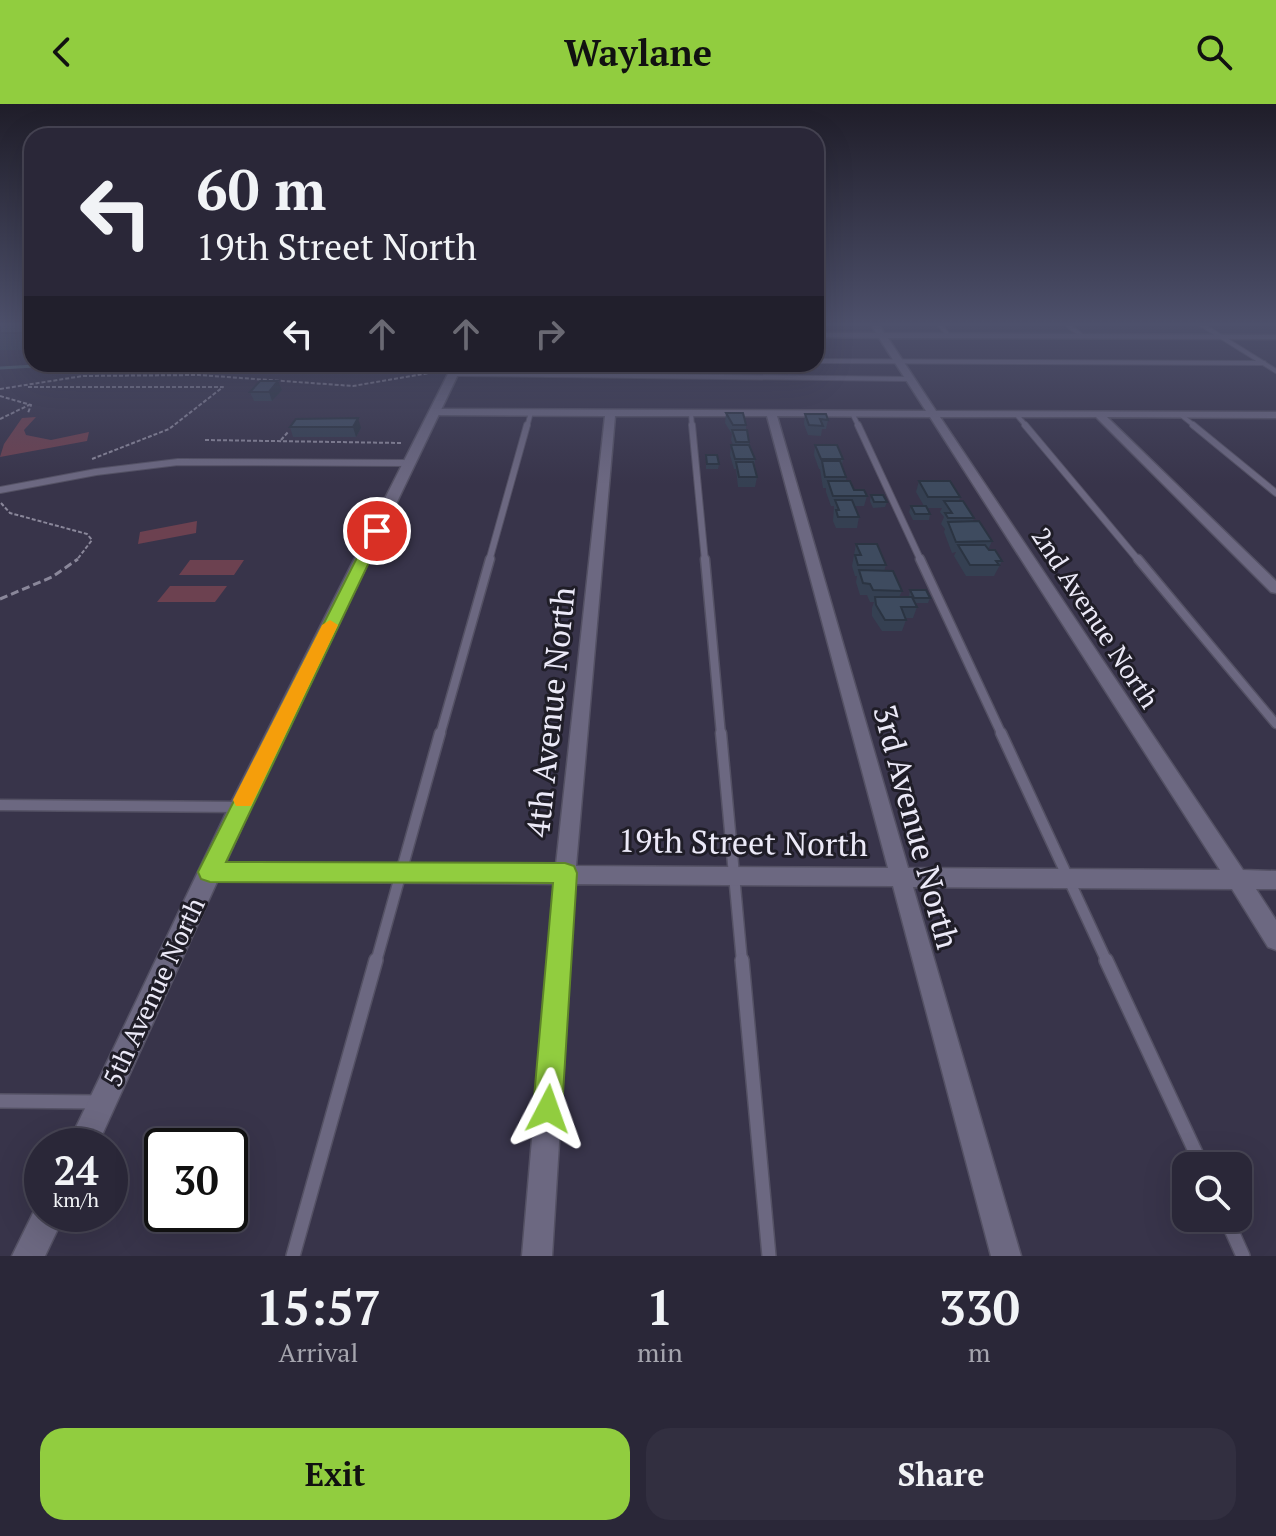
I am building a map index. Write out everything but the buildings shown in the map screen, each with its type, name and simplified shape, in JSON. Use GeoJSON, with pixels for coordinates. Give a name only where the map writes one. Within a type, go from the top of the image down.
{"type":"FeatureCollection","features":[{"type":"Feature","properties":{"kind":"street","name":"5th Avenue North"},"geometry":{"type":"LineString","coordinates":[[91,1128],[406,453],[435,412],[452,377]]}},
{"type":"Feature","properties":{"kind":"street","name":"2nd Avenue North"},"geometry":{"type":"LineString","coordinates":[[911,379],[1276,939]]}},
{"type":"Feature","properties":{"kind":"street"},"geometry":{"type":"LineString","coordinates":[[435,412],[1276,415]]}},
{"type":"Feature","properties":{"kind":"street","name":"4th Avenue North"},"geometry":{"type":"LineString","coordinates":[[537,1256],[565,873],[610,413]]}},
{"type":"Feature","properties":{"kind":"street","name":"3rd Avenue North"},"geometry":{"type":"LineString","coordinates":[[771,413],[1006,1256]]}},
{"type":"Feature","properties":{"kind":"street"},"geometry":{"type":"LineString","coordinates":[[1098,414],[1276,589]]}},
{"type":"Feature","properties":{"kind":"street"},"geometry":{"type":"LineString","coordinates":[[1260,415],[1276,426]]}},
{"type":"Feature","properties":{"kind":"street","name":"19th Street North"},"geometry":{"type":"LineString","coordinates":[[210,872],[1276,880]]}},
{"type":"Feature","properties":{"kind":"street"},"geometry":{"type":"LineString","coordinates":[[28,1256],[40,1232]]}},
{"type":"Feature","properties":{"kind":"lane"},"geometry":{"type":"LineString","coordinates":[[809,377],[911,379]]}},
{"type":"Feature","properties":{"kind":"lane"},"geometry":{"type":"LineString","coordinates":[[293,1256],[531,412]]}},
{"type":"Feature","properties":{"kind":"lane"},"geometry":{"type":"LineString","coordinates":[[691,413],[769,1256]]}},
{"type":"Feature","properties":{"kind":"lane"},"geometry":{"type":"LineString","coordinates":[[852,413],[1195,1152]]}},
{"type":"Feature","properties":{"kind":"lane"},"geometry":{"type":"LineString","coordinates":[[1016,414],[1276,724]]}},
{"type":"Feature","properties":{"kind":"lane"},"geometry":{"type":"LineString","coordinates":[[1181,415],[1276,493]]}},
{"type":"Feature","properties":{"kind":"lane"},"geometry":{"type":"LineString","coordinates":[[1,490],[119,468],[178,462],[406,453]]}},
{"type":"Feature","properties":{"kind":"lane"},"geometry":{"type":"LineString","coordinates":[[0,805],[240,807]]}},
{"type":"Feature","properties":{"kind":"lane"},"geometry":{"type":"LineString","coordinates":[[0,1101],[103,1102]]}},
{"type":"Feature","properties":{"kind":"lane"},"geometry":{"type":"LineString","coordinates":[[1232,1232],[1243,1256]]}},
{"type":"Feature","properties":{"kind":"path"},"geometry":{"type":"LineString","coordinates":[[24,386],[37,389],[223,387],[169,429],[88,459]]}},
{"type":"Feature","properties":{"kind":"path"},"geometry":{"type":"LineString","coordinates":[[0,396],[31,405]]}},
{"type":"Feature","properties":{"kind":"path"},"geometry":{"type":"LineString","coordinates":[[28,413],[31,405]]}},
{"type":"Feature","properties":{"kind":"path"},"geometry":{"type":"LineString","coordinates":[[0,419],[31,405]]}},
{"type":"Feature","properties":{"kind":"path"},"geometry":{"type":"LineString","coordinates":[[281,440],[288,432]]}},
{"type":"Feature","properties":{"kind":"path"},"geometry":{"type":"LineString","coordinates":[[205,440],[281,440],[406,453]]}},
{"type":"Feature","properties":{"kind":"path"},"geometry":{"type":"LineString","coordinates":[[0,599],[58,572],[83,553],[92,540],[87,534],[10,513],[3,509],[1,490]]}},
{"type":"Feature","properties":{"kind":"shaded area"},"geometry":{"type":"Polygon","coordinates":[[[36,417],[24,430],[26,435],[51,440],[89,432],[87,441],[0,457],[4,444],[22,418],[36,417]]]}},
{"type":"Feature","properties":{"kind":"shaded area"},"geometry":{"type":"Polygon","coordinates":[[[197,521],[196,533],[138,544],[140,532],[197,521]]]}},
{"type":"Feature","properties":{"kind":"shaded area"},"geometry":{"type":"Polygon","coordinates":[[[190,560],[244,560],[234,575],[179,575],[190,560]]]}},
{"type":"Feature","properties":{"kind":"shaded area"},"geometry":{"type":"Polygon","coordinates":[[[170,586],[227,586],[215,602],[157,602],[170,586]]]}},
{"type":"Feature","properties":{"kind":"slow traffic"},"geometry":{"type":"LineString","coordinates":[[244,800],[330,625]]}},
{"type":"Feature","properties":{"kind":"route"},"geometry":{"type":"LineString","coordinates":[[377,531],[210,872],[565,873],[548,1109]]}}]}
